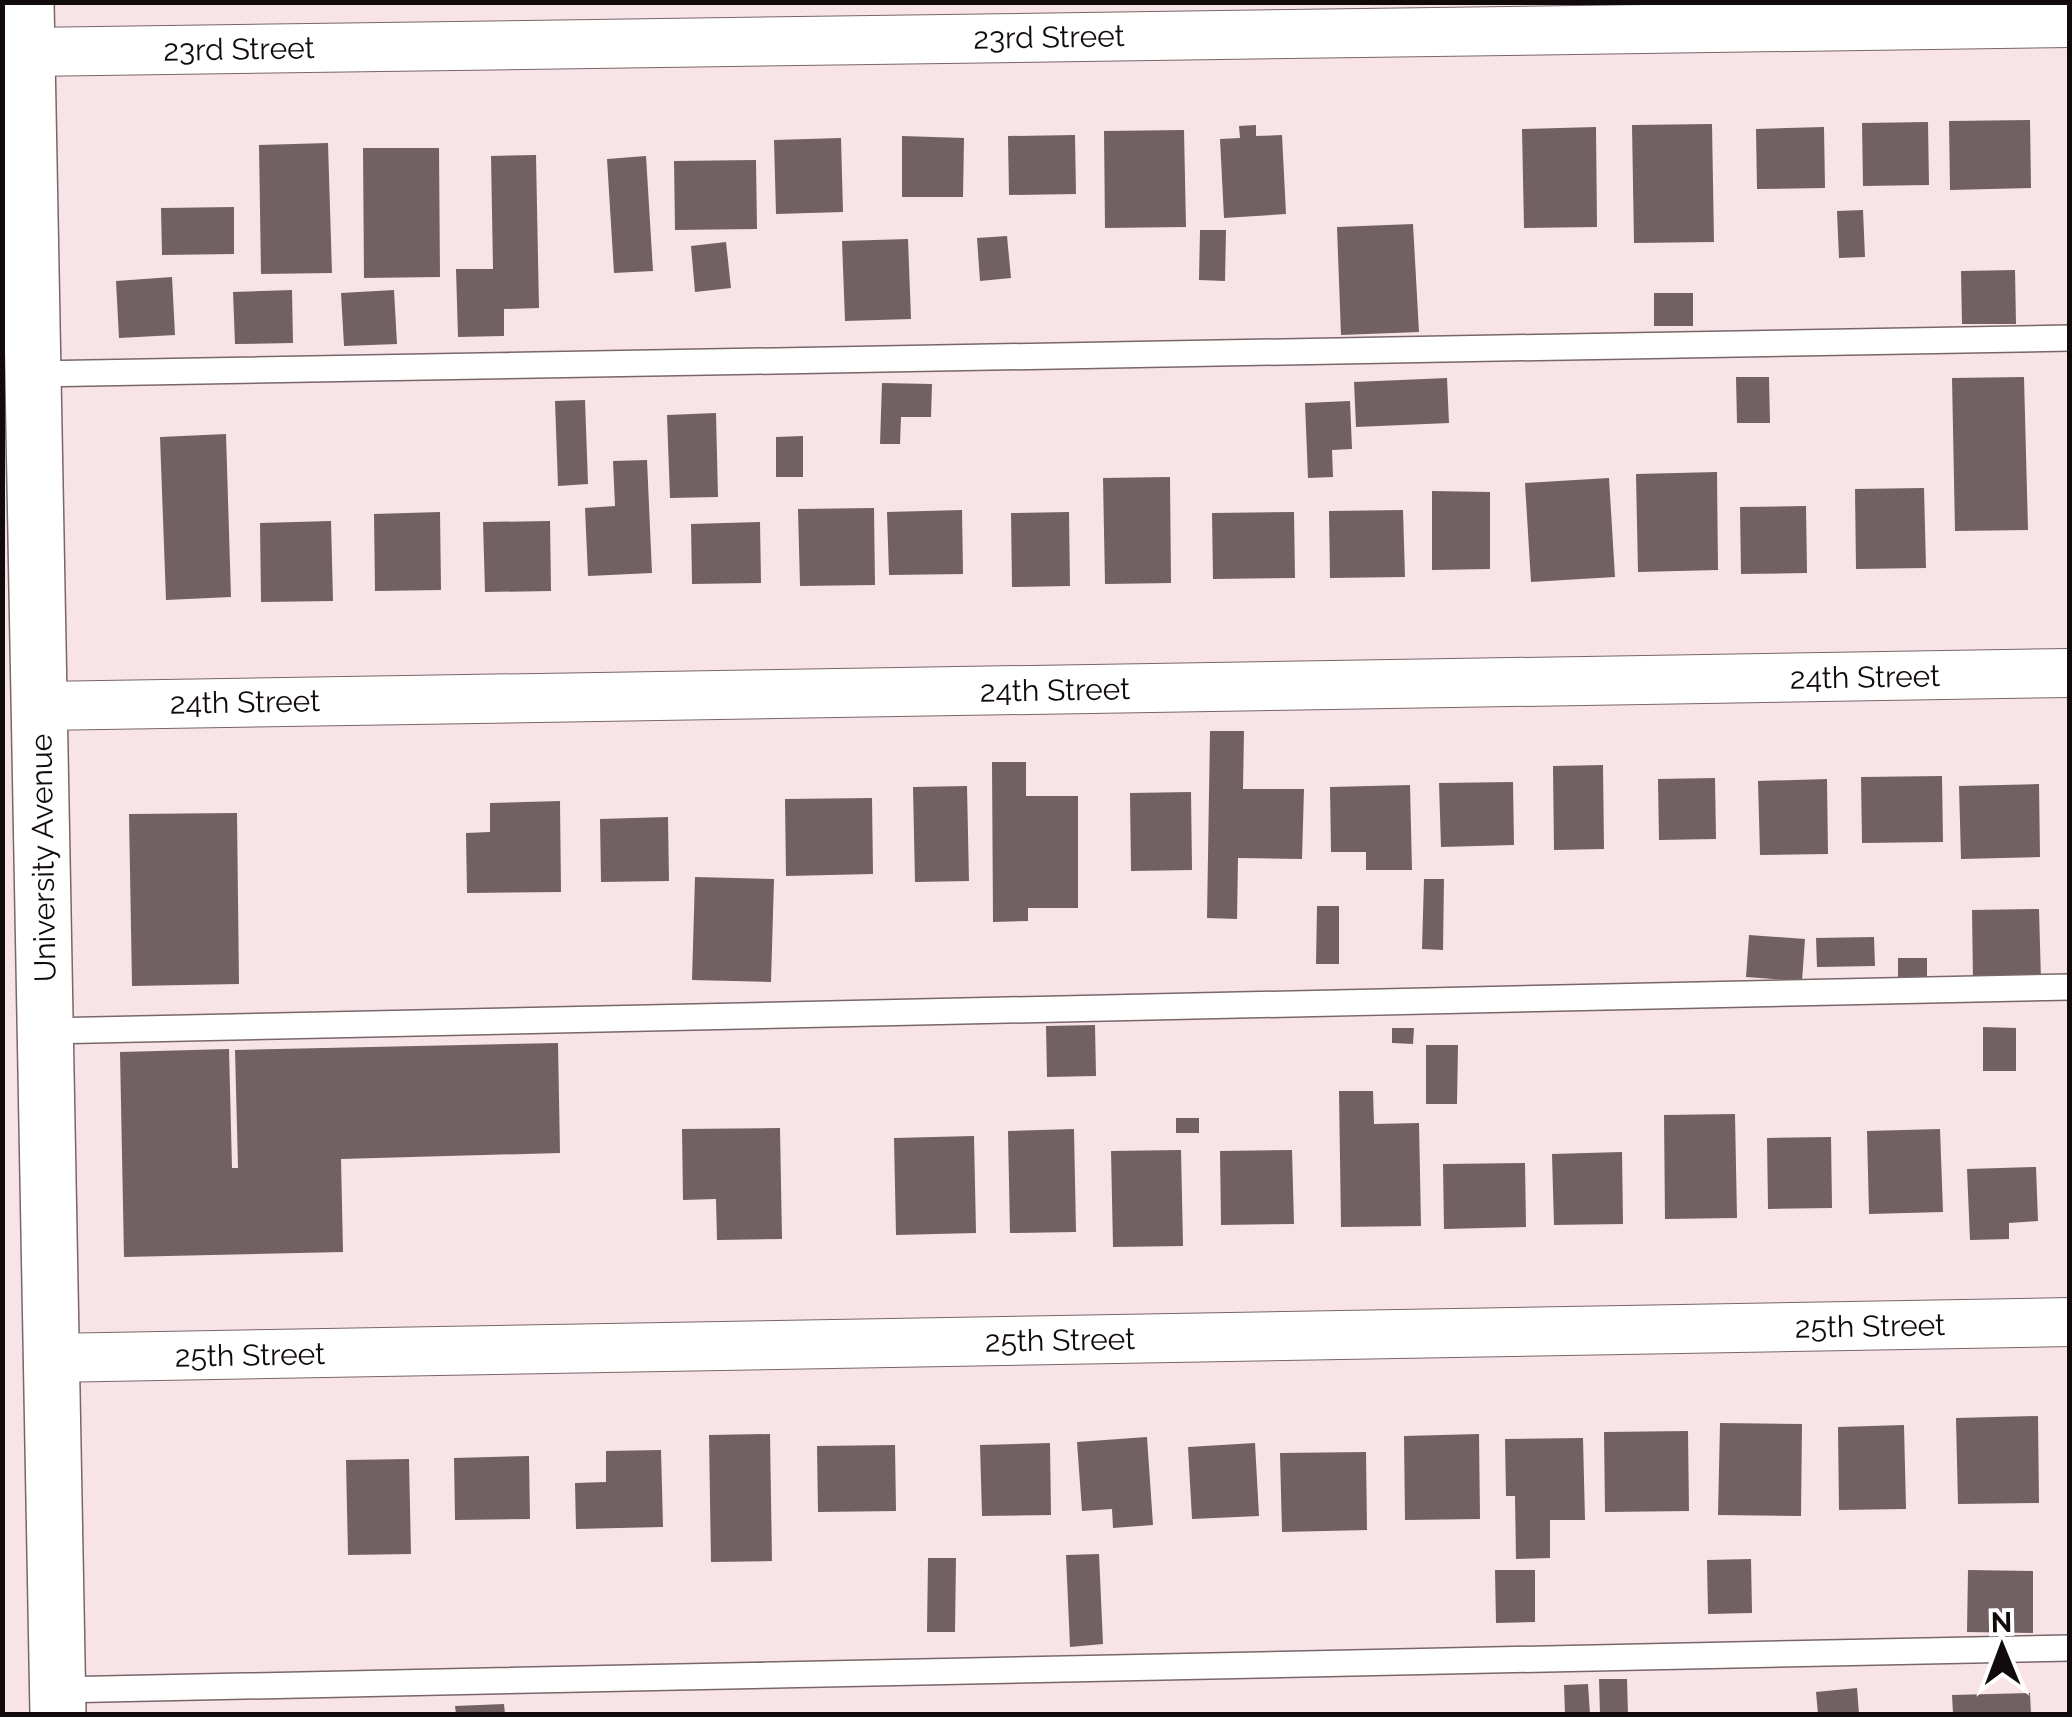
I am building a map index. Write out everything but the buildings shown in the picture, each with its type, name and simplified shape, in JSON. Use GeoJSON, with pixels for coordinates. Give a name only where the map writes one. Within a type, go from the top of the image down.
{"type":"FeatureCollection","features":[{"type":"Feature","properties":{"kind":"main road","name":"University Avenue"},"geometry":{"type":"LineString","coordinates":[[27,27],[58,1702]]}},
{"type":"Feature","properties":{"kind":"street","name":"23rd Street"},"geometry":{"type":"LineString","coordinates":[[27,27],[2070,22]]}},
{"type":"Feature","properties":{"kind":"street","name":"24th Street"},"geometry":{"type":"LineString","coordinates":[[41,706],[2070,674]]}},
{"type":"Feature","properties":{"kind":"street","name":"25th Street"},"geometry":{"type":"LineString","coordinates":[[50,1358],[2070,1322]]}},
{"type":"Feature","properties":{"kind":"lane"},"geometry":{"type":"LineString","coordinates":[[34,374],[2070,338]]}},
{"type":"Feature","properties":{"kind":"lane"},"geometry":{"type":"LineString","coordinates":[[46,1031],[2070,987]]}},
{"type":"Feature","properties":{"kind":"lane"},"geometry":{"type":"LineString","coordinates":[[58,1702],[2070,1648]]}}]}
